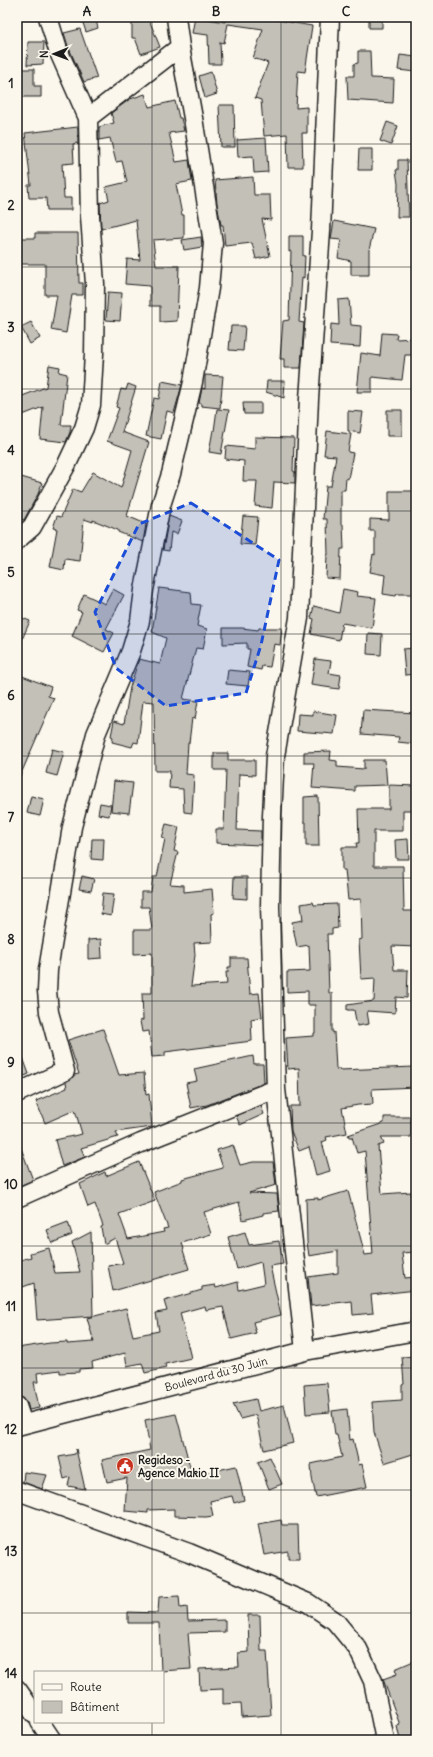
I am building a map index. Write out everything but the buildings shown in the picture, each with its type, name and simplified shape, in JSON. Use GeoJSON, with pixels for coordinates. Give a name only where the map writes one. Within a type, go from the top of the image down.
{"type":"FeatureCollection","features":[{"type":"Feature","properties":{"kind":"street"},"geometry":{"type":"LineString","coordinates":[[17,540],[32,527],[67,464],[84,428],[91,405],[94,354],[95,284],[90,216],[88,118],[58,50],[48,17]]}},
{"type":"Feature","properties":{"kind":"street"},"geometry":{"type":"LineString","coordinates":[[17,1093],[65,1071],[49,1012],[47,991],[48,970],[72,827],[96,734],[131,651],[140,621],[144,590],[161,504],[171,474],[193,382],[209,288],[212,243],[194,118],[180,47],[176,17]]}},
{"type":"Feature","properties":{"kind":"street"},"geometry":{"type":"LineString","coordinates":[[305,1351],[276,1089],[270,906],[275,756],[299,618],[309,398],[321,239],[330,17]]}},
{"type":"Feature","properties":{"kind":"street"},"geometry":{"type":"LineString","coordinates":[[88,118],[180,47]]}},
{"type":"Feature","properties":{"kind":"street"},"geometry":{"type":"LineString","coordinates":[[17,1198],[141,1143],[276,1089]]}},
{"type":"Feature","properties":{"kind":"street","name":"Boulevard du 30 Juin"},"geometry":{"type":"LineString","coordinates":[[20,1425],[305,1351],[416,1331]]}},
{"type":"Feature","properties":{"kind":"street"},"geometry":{"type":"LineString","coordinates":[[17,1406],[20,1425]]}},
{"type":"Feature","properties":{"kind":"street"},"geometry":{"type":"LineString","coordinates":[[17,1490],[196,1556],[308,1603],[335,1621],[358,1649],[373,1681],[385,1740]]}},
{"type":"Feature","properties":{"kind":"street"},"geometry":{"type":"LineString","coordinates":[[17,1689],[34,1714]]}},
{"type":"Feature","properties":{"kind":"street"},"geometry":{"type":"LineString","coordinates":[[41,1723],[52,1740]]}},
{"type":"Feature","properties":{"kind":"highlighted area"},"geometry":{"type":"Polygon","coordinates":[[[191,503],[279,560],[261,645],[246,693],[166,706],[116,668],[95,612],[139,524],[191,503]]]}},
{"type":"Feature","properties":{"kind":"place","name":"Regideso - Agence Makio II"},"geometry":{"type":"Point","coordinates":[125,1466]}}]}
